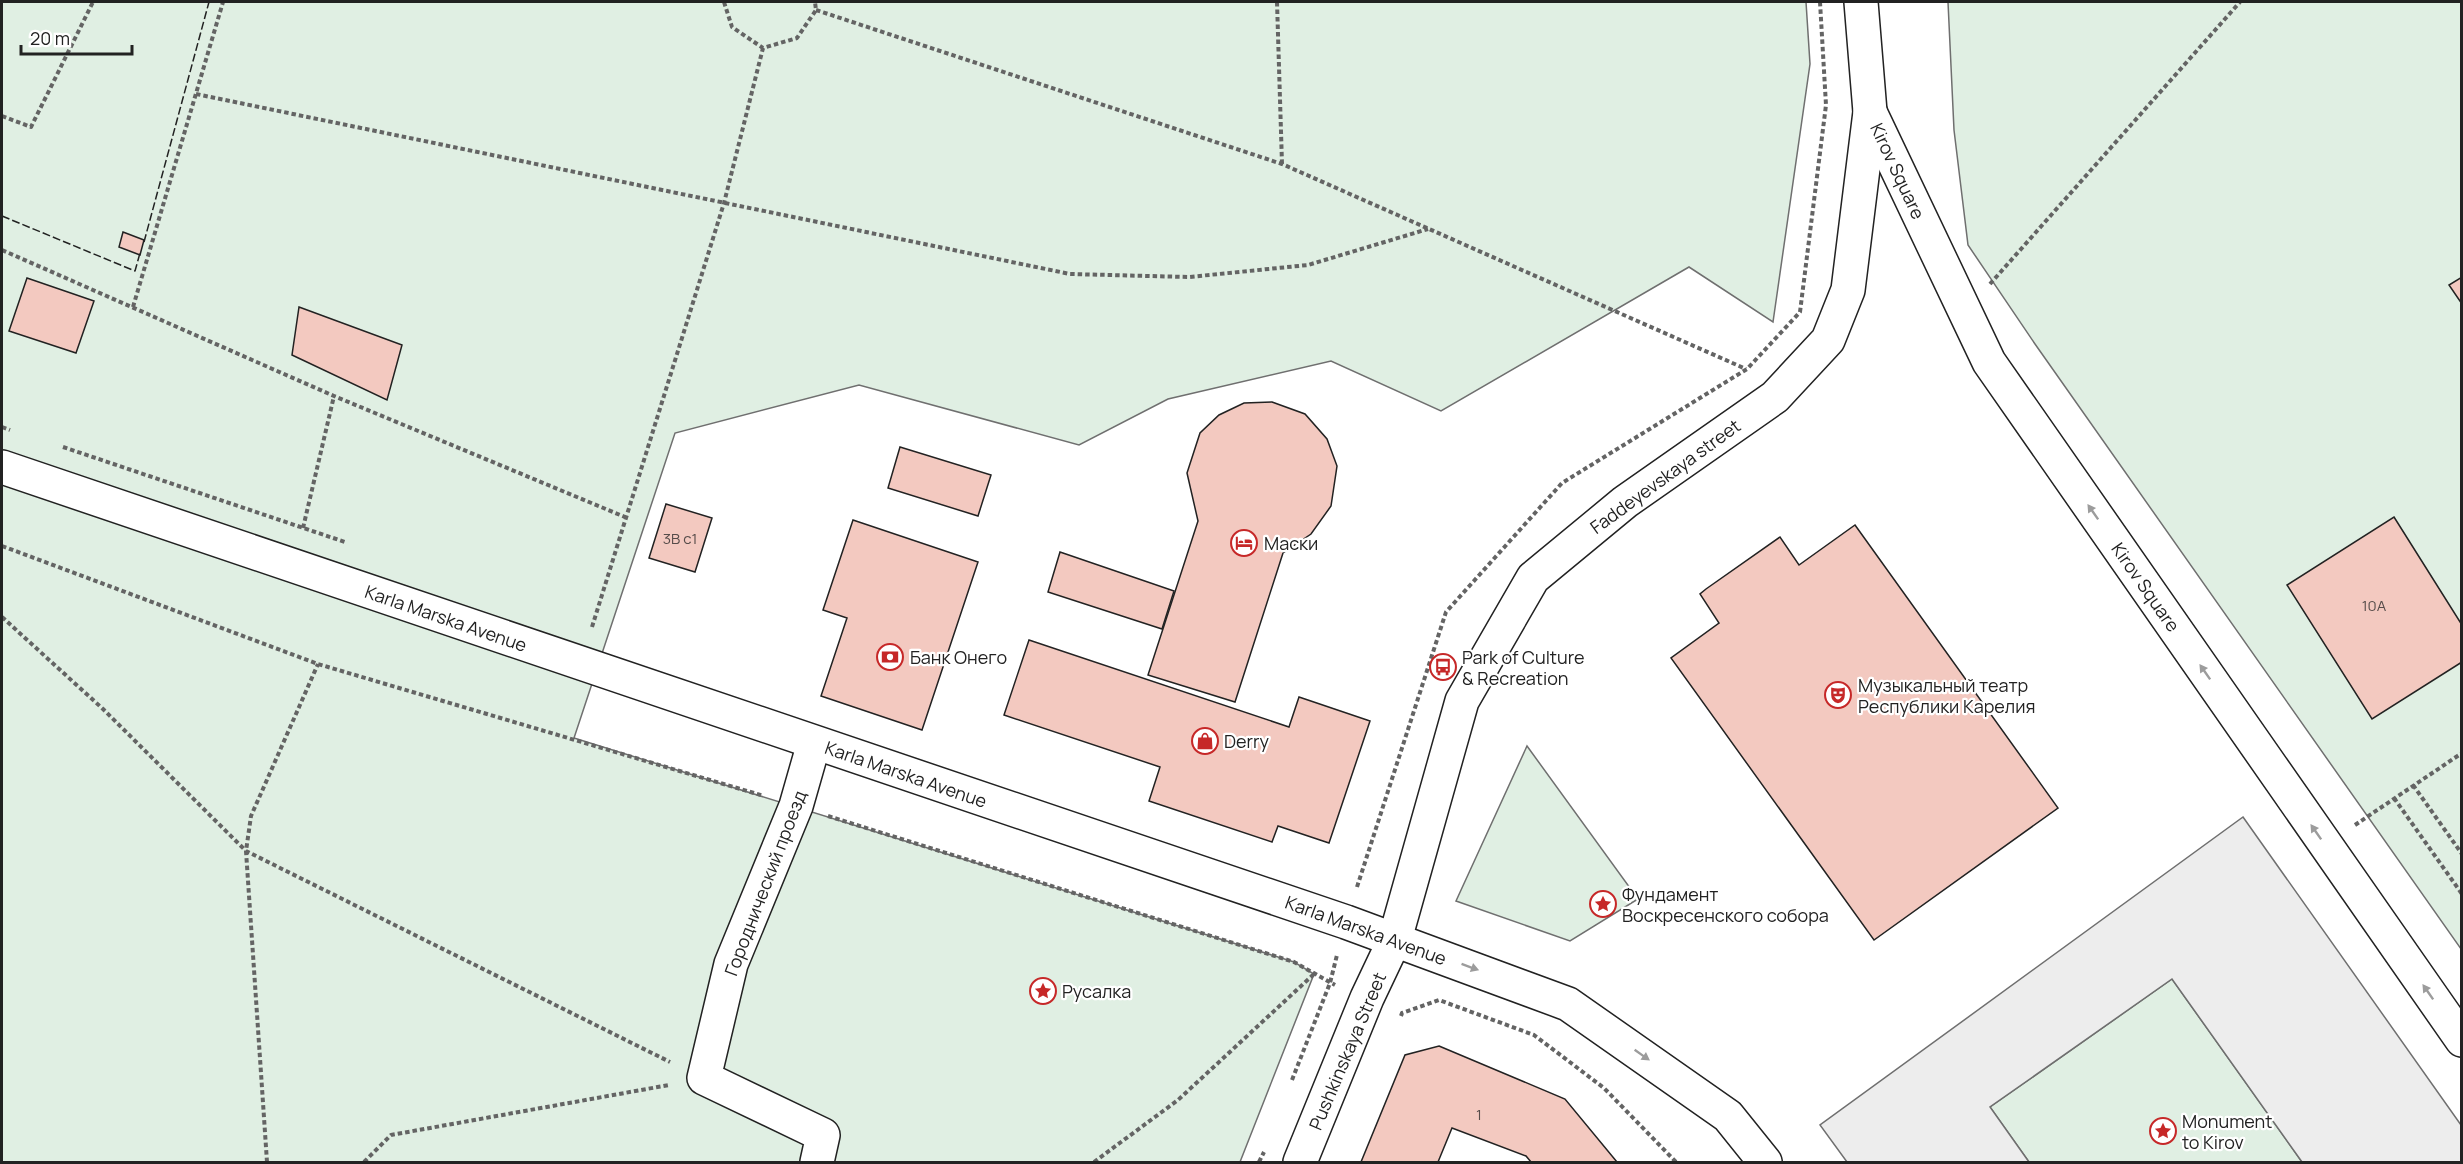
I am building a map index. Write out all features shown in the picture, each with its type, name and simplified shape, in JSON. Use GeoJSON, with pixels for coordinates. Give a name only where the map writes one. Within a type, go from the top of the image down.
{"type":"FeatureCollection","features":[{"type":"Feature","properties":{"kind":"street","name":"Faddeyevskaya street"},"geometry":{"type":"LineString","coordinates":[[1395,939],[1462,701],[1533,578],[1625,502],[1774,397],[1828,340],[1848,290],[1870,112],[1862,2]]}},
{"type":"Feature","properties":{"kind":"street","name":"Kirov Square"},"geometry":{"type":"LineString","coordinates":[[1870,112],[1989,362],[2462,1040]]}},
{"type":"Feature","properties":{"kind":"street","name":"Karla Marska Avenue"},"geometry":{"type":"LineString","coordinates":[[2,468],[1395,939],[1568,1004],[1728,1116],[1765,1162]]}},
{"type":"Feature","properties":{"kind":"street","name":"Городнический проезд"},"geometry":{"type":"LineString","coordinates":[[704,1078],[731,964],[796,806],[814,743]]}},
{"type":"Feature","properties":{"kind":"street","name":"Pushkinskaya Street"},"geometry":{"type":"LineString","coordinates":[[1300,1162],[1367,998],[1395,939]]}},
{"type":"Feature","properties":{"kind":"street"},"geometry":{"type":"LineString","coordinates":[[704,1078],[823,1135],[818,1162]]}},
{"type":"Feature","properties":{"kind":"path"},"geometry":{"type":"LineString","coordinates":[[2,116],[31,127],[93,2]]}},
{"type":"Feature","properties":{"kind":"path"},"geometry":{"type":"LineString","coordinates":[[133,307],[223,2]]}},
{"type":"Feature","properties":{"kind":"path"},"geometry":{"type":"LineString","coordinates":[[724,2],[732,27],[763,48]]}},
{"type":"Feature","properties":{"kind":"path"},"geometry":{"type":"LineString","coordinates":[[763,48],[797,38],[816,10],[815,2]]}},
{"type":"Feature","properties":{"kind":"path"},"geometry":{"type":"LineString","coordinates":[[1277,2],[1282,164]]}},
{"type":"Feature","properties":{"kind":"path"},"geometry":{"type":"LineString","coordinates":[[1983,291],[2240,2]]}},
{"type":"Feature","properties":{"kind":"path"},"geometry":{"type":"LineString","coordinates":[[816,10],[1282,164],[1747,369],[1774,397]]}},
{"type":"Feature","properties":{"kind":"path"},"geometry":{"type":"LineString","coordinates":[[591,627],[724,203],[763,48]]}},
{"type":"Feature","properties":{"kind":"path"},"geometry":{"type":"LineString","coordinates":[[196,94],[1070,274],[1189,277],[1308,265],[1428,229]]}},
{"type":"Feature","properties":{"kind":"path"},"geometry":{"type":"LineString","coordinates":[[2,250],[334,396],[625,517]]}},
{"type":"Feature","properties":{"kind":"path"},"geometry":{"type":"LineString","coordinates":[[303,528],[334,396]]}},
{"type":"Feature","properties":{"kind":"path"},"geometry":{"type":"LineString","coordinates":[[2,546],[318,664],[573,738]]}},
{"type":"Feature","properties":{"kind":"path"},"geometry":{"type":"LineString","coordinates":[[2,617],[103,709],[246,851],[704,1078]]}},
{"type":"Feature","properties":{"kind":"path"},"geometry":{"type":"LineString","coordinates":[[267,1162],[246,851],[251,816],[318,664]]}},
{"type":"Feature","properties":{"kind":"path"},"geometry":{"type":"LineString","coordinates":[[2348,830],[2462,753]]}},
{"type":"Feature","properties":{"kind":"path"},"geometry":{"type":"LineString","coordinates":[[2413,785],[2462,854]]}},
{"type":"Feature","properties":{"kind":"path"},"geometry":{"type":"LineString","coordinates":[[2394,798],[2462,894]]}},
{"type":"Feature","properties":{"kind":"path"},"geometry":{"type":"LineString","coordinates":[[1012,873],[1294,962],[1314,974],[1178,1100],[1094,1162]]}},
{"type":"Feature","properties":{"kind":"path"},"geometry":{"type":"LineString","coordinates":[[1397,1023],[1402,1013],[1439,1000],[1534,1035],[1604,1088],[1676,1162]]}},
{"type":"Feature","properties":{"kind":"path"},"geometry":{"type":"LineString","coordinates":[[364,1162],[391,1135],[704,1078]]}},
{"type":"Feature","properties":{"kind":"green space"},"geometry":{"type":"Polygon","coordinates":[[[2,2],[1806,2],[1810,64],[1773,322],[1689,267],[1441,411],[1331,361],[1168,399],[1079,445],[859,385],[675,433],[574,738],[1294,962],[1314,974],[1240,1162],[2,1162],[2,2]]]}},
{"type":"Feature","properties":{"kind":"green space"},"geometry":{"type":"Polygon","coordinates":[[[1948,2],[2461,2],[2461,949],[2035,344],[1968,245],[1954,130],[1948,2]]]}},
{"type":"Feature","properties":{"kind":"green space"},"geometry":{"type":"Polygon","coordinates":[[[1527,746],[1638,899],[1570,941],[1456,901],[1527,746]]]}},
{"type":"Feature","properties":{"kind":"green space"},"geometry":{"type":"Polygon","coordinates":[[[2172,979],[2302,1162],[2029,1162],[1990,1107],[2172,979]]]}},
{"type":"Feature","properties":{"kind":"shaded area"},"geometry":{"type":"Polygon","coordinates":[[[2243,817],[2461,1125],[2461,1162],[2302,1162],[2172,979],[1990,1107],[2029,1162],[1847,1162],[1820,1125],[2243,817]]]}},
{"type":"Feature","properties":{"kind":"building"},"geometry":{"type":"Polygon","coordinates":[[[123,232],[144,240],[140,255],[119,247],[123,232]]]}},
{"type":"Feature","properties":{"kind":"building"},"geometry":{"type":"Polygon","coordinates":[[[2462,277],[2462,304],[2449,285],[2462,277]]]}},
{"type":"Feature","properties":{"kind":"building"},"geometry":{"type":"Polygon","coordinates":[[[27,278],[94,301],[76,353],[9,331],[27,278]]]}},
{"type":"Feature","properties":{"kind":"building"},"geometry":{"type":"Polygon","coordinates":[[[299,307],[402,345],[387,400],[292,355],[299,307]]]}},
{"type":"Feature","properties":{"kind":"building","name":"Маски"},"geometry":{"type":"Polygon","coordinates":[[[1272,402],[1305,414],[1327,439],[1337,466],[1331,506],[1311,534],[1283,553],[1235,702],[1148,675],[1198,521],[1187,473],[1200,433],[1219,415],[1244,403],[1272,402]]]}},
{"type":"Feature","properties":{"kind":"building"},"geometry":{"type":"Polygon","coordinates":[[[900,447],[991,475],[978,516],[888,488],[900,447]]]}},
{"type":"Feature","properties":{"kind":"building"},"geometry":{"type":"Polygon","coordinates":[[[666,504],[712,518],[695,572],[649,558],[666,504]]]}},
{"type":"Feature","properties":{"kind":"building"},"geometry":{"type":"Polygon","coordinates":[[[2394,517],[2462,625],[2462,662],[2372,719],[2287,585],[2394,517]]]}},
{"type":"Feature","properties":{"kind":"building","name":"Банк Онего"},"geometry":{"type":"Polygon","coordinates":[[[853,520],[978,562],[922,730],[821,696],[847,618],[823,610],[853,520]]]}},
{"type":"Feature","properties":{"kind":"building","name":"Музыкальный театр Республики Карелия"},"geometry":{"type":"Polygon","coordinates":[[[1855,525],[2058,808],[1874,940],[1671,658],[1719,623],[1700,594],[1706,589],[1780,537],[1799,565],[1855,525]]]}},
{"type":"Feature","properties":{"kind":"building"},"geometry":{"type":"Polygon","coordinates":[[[1060,552],[1174,591],[1162,629],[1048,592],[1060,552]]]}},
{"type":"Feature","properties":{"kind":"building"},"geometry":{"type":"Polygon","coordinates":[[[1029,640],[1289,727],[1299,697],[1370,721],[1329,843],[1278,826],[1272,842],[1149,801],[1160,767],[1004,715],[1029,640]]]}},
{"type":"Feature","properties":{"kind":"building"},"geometry":{"type":"Polygon","coordinates":[[[1439,1046],[1565,1099],[1617,1162],[1531,1162],[1526,1156],[1452,1128],[1438,1162],[1361,1162],[1405,1055],[1439,1046]]]}},
{"type":"Feature","properties":{"kind":"fence"},"geometry":{"type":"LineString","coordinates":[[144,242],[209,2]]}},
{"type":"Feature","properties":{"kind":"fence"},"geometry":{"type":"LineString","coordinates":[[2,216],[135,271],[140,253]]}},
{"type":"Feature","properties":{"kind":"place","name":"Маски"},"geometry":{"type":"Point","coordinates":[1244,543]}},
{"type":"Feature","properties":{"kind":"place","name":"Банк Онего"},"geometry":{"type":"Point","coordinates":[890,657]}},
{"type":"Feature","properties":{"kind":"place","name":"Park of Culture & Recreation"},"geometry":{"type":"Point","coordinates":[1443,667]}},
{"type":"Feature","properties":{"kind":"place","name":"Музыкальный театр Республики Карелия"},"geometry":{"type":"Point","coordinates":[1838,695]}},
{"type":"Feature","properties":{"kind":"place","name":"Derry"},"geometry":{"type":"Point","coordinates":[1205,741]}},
{"type":"Feature","properties":{"kind":"place","name":"Фундамент Воскресенского собора"},"geometry":{"type":"Point","coordinates":[1603,904]}},
{"type":"Feature","properties":{"kind":"place","name":"Русалка"},"geometry":{"type":"Point","coordinates":[1043,991]}},
{"type":"Feature","properties":{"kind":"place","name":"Monument to Kirov"},"geometry":{"type":"Point","coordinates":[2163,1131]}}]}
